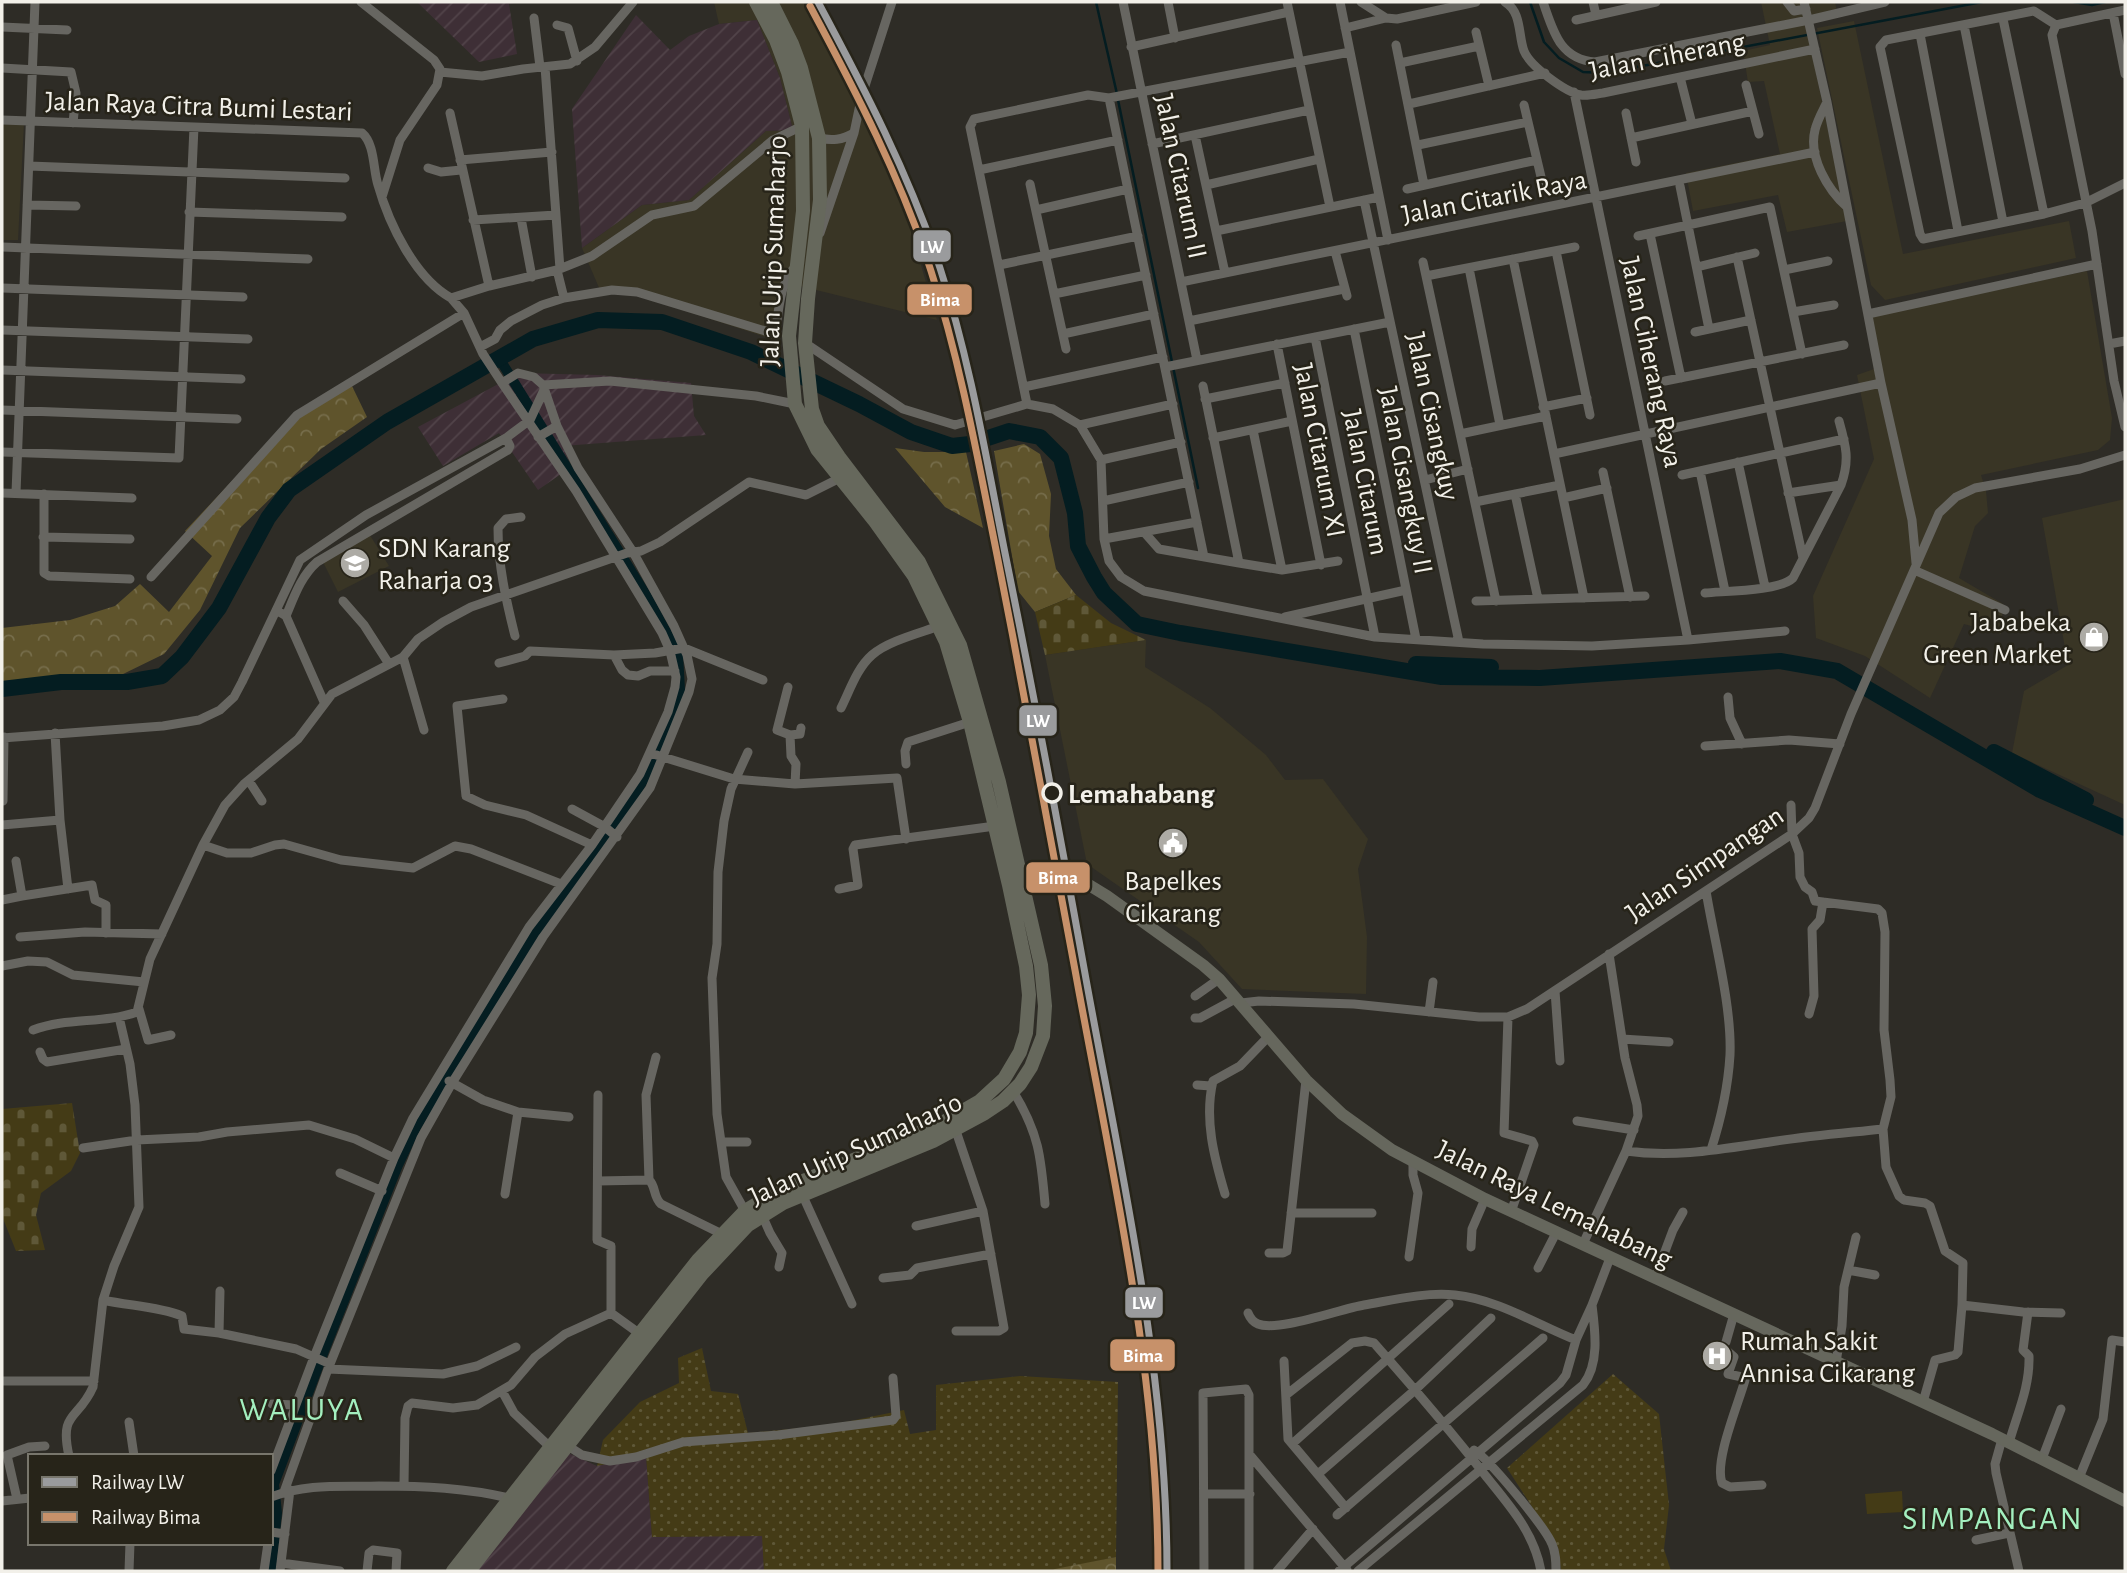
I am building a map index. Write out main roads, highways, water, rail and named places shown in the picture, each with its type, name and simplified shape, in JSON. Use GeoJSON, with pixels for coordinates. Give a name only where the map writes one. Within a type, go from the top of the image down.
{"type":"FeatureCollection","features":[{"type":"Feature","properties":{"kind":"highway","name":"Jalan Urip Sumaharjo"},"geometry":{"type":"LineString","coordinates":[[453,1571],[698,1260],[745,1211],[796,1183],[942,1123],[980,1101],[1004,1079],[1024,1041],[1029,995],[1020,932],[958,677],[924,593],[896,549],[817,449],[802,423],[794,400],[790,339],[804,195],[802,126],[788,72],[776,40],[756,2]]}},
{"type":"Feature","properties":{"kind":"highway","name":"Jalan Urip Sumaharjo"},"geometry":{"type":"LineString","coordinates":[[470,1571],[708,1267],[739,1233],[762,1215],[802,1194],[956,1131],[993,1108],[1013,1091],[1026,1075],[1036,1057],[1045,1022],[1041,965],[1022,884],[972,683],[949,619],[914,554],[818,426],[810,400],[806,347],[808,299],[821,186],[819,138],[801,68],[771,2]]}},
{"type":"Feature","properties":{"kind":"main road","name":"Jalan Raya Lemahabang"},"geometry":{"type":"LineString","coordinates":[[1022,884],[1069,882],[1089,885],[1165,937],[1219,979],[1306,1080],[1342,1114],[1413,1162],[1511,1212],[2006,1441],[2125,1501]]}},
{"type":"Feature","properties":{"kind":"waterway"},"geometry":{"type":"LineString","coordinates":[[1096,2],[1117,94]]}},
{"type":"Feature","properties":{"kind":"waterway"},"geometry":{"type":"LineString","coordinates":[[1530,2],[1544,42],[1559,58],[1583,72],[1605,73],[1982,2]]}},
{"type":"Feature","properties":{"kind":"waterway"},"geometry":{"type":"LineString","coordinates":[[2074,2],[2092,5],[2105,2]]}},
{"type":"Feature","properties":{"kind":"waterway"},"geometry":{"type":"LineString","coordinates":[[1118,100],[1198,488]]}},
{"type":"Feature","properties":{"kind":"waterway"},"geometry":{"type":"LineString","coordinates":[[2,689],[61,682],[127,682],[162,676],[182,657],[219,608],[268,518],[289,490],[387,422],[533,339],[598,320],[662,322],[751,352],[911,432],[952,446],[970,444],[1009,431],[1040,437],[1061,458],[1075,513],[1078,546],[1094,577],[1104,593],[1137,624],[1442,677],[1540,678],[1780,661],[1837,671],[2040,790],[2125,828]]}},
{"type":"Feature","properties":{"kind":"waterway"},"geometry":{"type":"LineString","coordinates":[[271,1571],[277,1513],[274,1484],[398,1165],[416,1127],[540,926],[620,819],[644,779],[666,734],[680,690],[678,654],[646,595],[499,358]]}},
{"type":"Feature","properties":{"kind":"waterway"},"geometry":{"type":"LineString","coordinates":[[1416,664],[1491,667]]}},
{"type":"Feature","properties":{"kind":"waterway"},"geometry":{"type":"LineString","coordinates":[[1994,752],[2086,800]]}},
{"type":"Feature","properties":{"kind":"rail line","name":"LW"},"geometry":{"type":"LineString","coordinates":[[818,2],[869,99],[928,233],[951,303],[969,373],[1046,760],[1139,1268],[1159,1419],[1167,1571]]}},
{"type":"Feature","properties":{"kind":"rail line","name":"Bima"},"geometry":{"type":"LineString","coordinates":[[810,6],[861,103],[906,202],[942,306],[968,412],[1037,762],[1130,1269],[1150,1419],[1158,1571]]}},
{"type":"Feature","properties":{"kind":"place","name":"SDN Karang Raharja 03"},"geometry":{"type":"Point","coordinates":[355,563]}},
{"type":"Feature","properties":{"kind":"place","name":"Jababeka Green Market"},"geometry":{"type":"Point","coordinates":[2094,637]}},
{"type":"Feature","properties":{"kind":"place","name":"Lemahabang"},"geometry":{"type":"Point","coordinates":[1052,793]}},
{"type":"Feature","properties":{"kind":"place","name":"Bapelkes Cikarang"},"geometry":{"type":"Point","coordinates":[1173,843]}},
{"type":"Feature","properties":{"kind":"place","name":"Rumah Sakit Annisa Cikarang"},"geometry":{"type":"Point","coordinates":[1717,1356]}},
{"type":"Feature","properties":{"kind":"district","name":"WALUYA"},"geometry":{"type":"Point","coordinates":[302,1409]}},
{"type":"Feature","properties":{"kind":"district","name":"SIMPANGAN"},"geometry":{"type":"Point","coordinates":[1993,1518]}}]}
